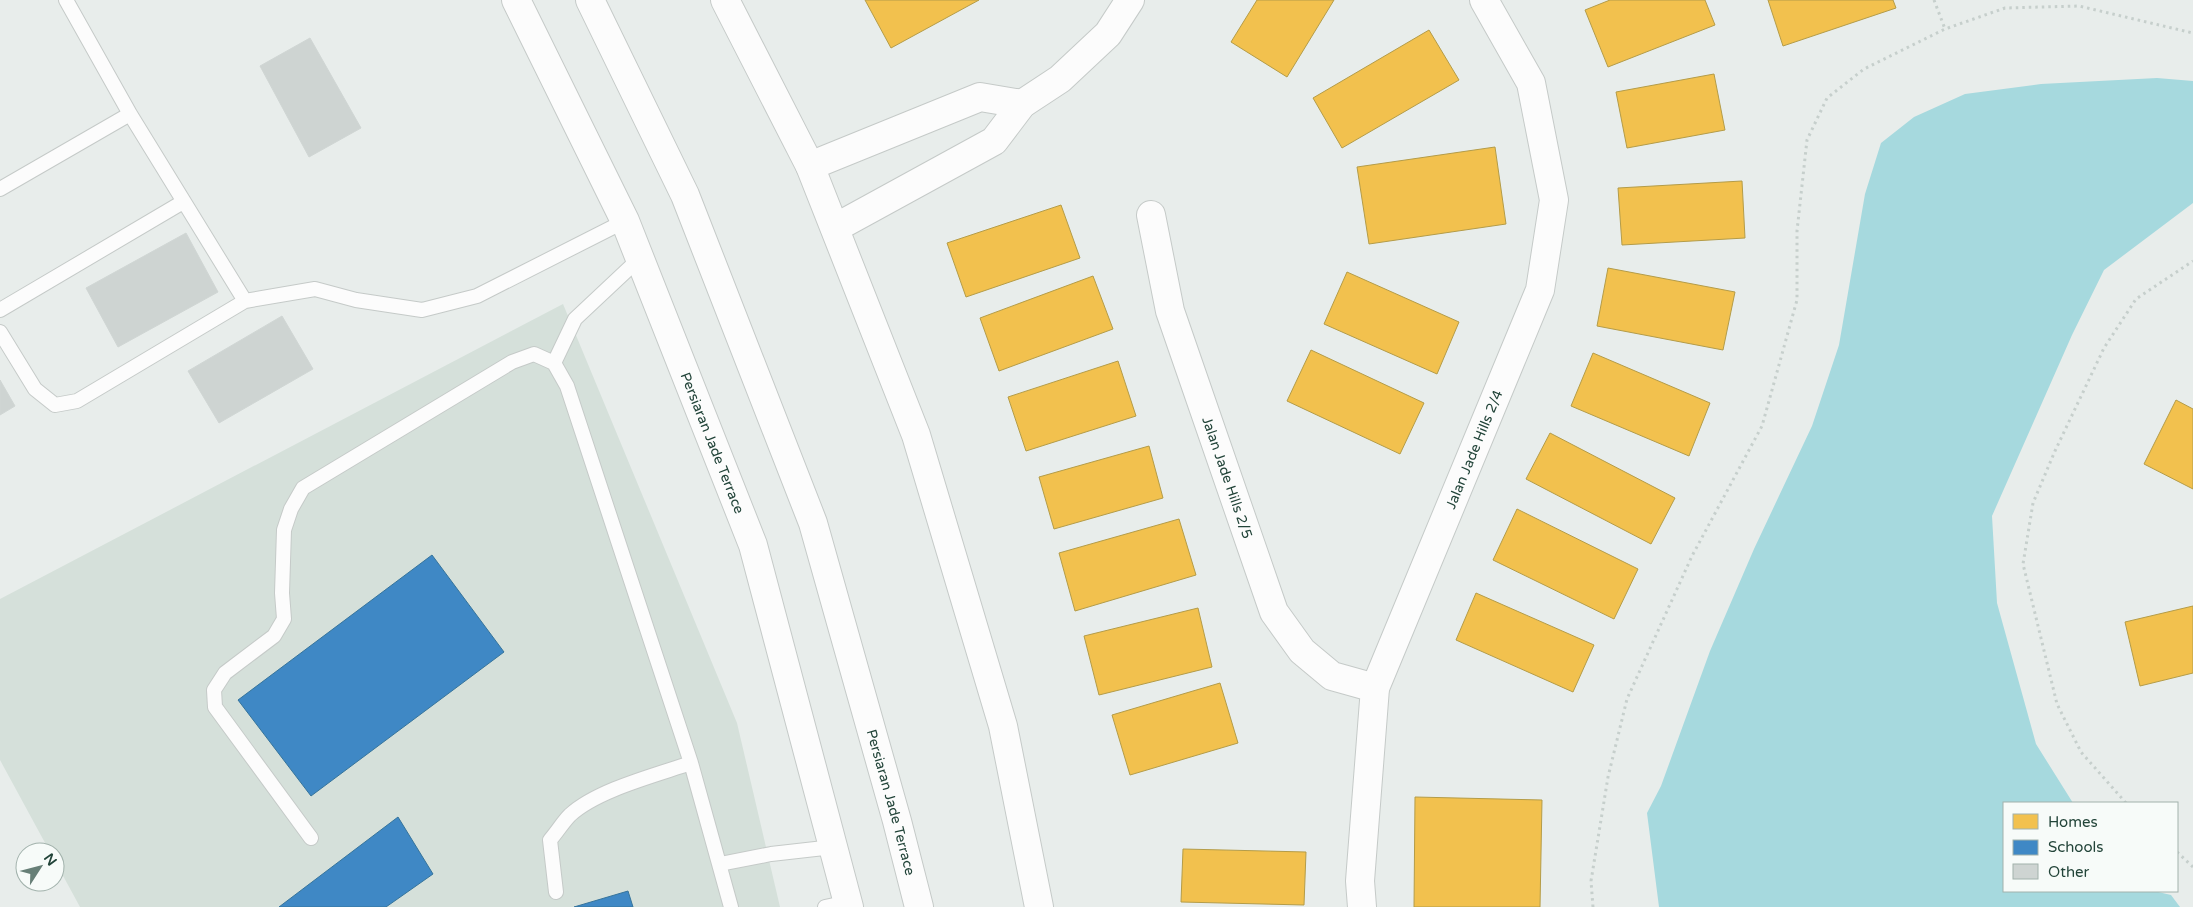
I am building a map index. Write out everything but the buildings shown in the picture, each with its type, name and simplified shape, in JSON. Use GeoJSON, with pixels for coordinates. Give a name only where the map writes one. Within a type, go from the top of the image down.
{"type":"FeatureCollection","features":[{"type":"Feature","properties":{"kind":"street","name":"Persiaran Jade Terrace"},"geometry":{"type":"LineString","coordinates":[[516,0],[626,221],[639,259],[753,545],[833,847],[840,905]]}},
{"type":"Feature","properties":{"kind":"street","name":"Persiaran Jade Terrace"},"geometry":{"type":"LineString","coordinates":[[590,0],[685,196],[813,523],[919,907]]}},
{"type":"Feature","properties":{"kind":"street"},"geometry":{"type":"LineString","coordinates":[[725,0],[810,166],[916,435],[1001,716],[1038,907]]}},
{"type":"Feature","properties":{"kind":"street"},"geometry":{"type":"LineString","coordinates":[[835,228],[994,141],[1022,104],[1060,78],[1108,34],[1130,0]]}},
{"type":"Feature","properties":{"kind":"street","name":"Jalan Jade Hills 2/4"},"geometry":{"type":"LineString","coordinates":[[1362,907],[1360,881],[1375,688],[1540,290],[1553,209],[1554,200],[1531,83],[1484,0]]}},
{"type":"Feature","properties":{"kind":"street"},"geometry":{"type":"LineString","coordinates":[[810,166],[980,97],[1022,104]]}},
{"type":"Feature","properties":{"kind":"street","name":"Jalan Jade Hills 2/5"},"geometry":{"type":"LineString","coordinates":[[1151,215],[1170,311],[1274,612],[1302,651],[1332,676],[1375,688]]}},
{"type":"Feature","properties":{"kind":"lane"},"geometry":{"type":"LineString","coordinates":[[66,0],[130,114],[245,301]]}},
{"type":"Feature","properties":{"kind":"lane"},"geometry":{"type":"LineString","coordinates":[[0,189],[130,114]]}},
{"type":"Feature","properties":{"kind":"lane"},"geometry":{"type":"LineString","coordinates":[[0,310],[183,202]]}},
{"type":"Feature","properties":{"kind":"lane"},"geometry":{"type":"LineString","coordinates":[[0,332],[35,389],[55,405],[77,401],[245,301],[315,289],[356,300],[422,310],[476,296],[626,221]]}},
{"type":"Feature","properties":{"kind":"lane"},"geometry":{"type":"LineString","coordinates":[[554,363],[575,319],[639,259]]}},
{"type":"Feature","properties":{"kind":"lane"},"geometry":{"type":"LineString","coordinates":[[310,838],[215,707],[214,690],[224,674],[274,636],[284,619],[282,593],[284,530],[291,508],[303,488],[512,362],[534,354],[554,363],[567,386],[691,763],[731,907]]}},
{"type":"Feature","properties":{"kind":"lane"},"geometry":{"type":"LineString","coordinates":[[556,892],[550,840],[570,815],[587,803],[621,787],[691,763]]}},
{"type":"Feature","properties":{"kind":"lane"},"geometry":{"type":"LineString","coordinates":[[720,864],[771,854],[833,847]]}},
{"type":"Feature","properties":{"kind":"path"},"geometry":{"type":"LineString","coordinates":[[1934,0],[1945,29]]}},
{"type":"Feature","properties":{"kind":"path"},"geometry":{"type":"LineString","coordinates":[[1593,907],[1591,881],[1608,777],[1627,699],[1692,556],[1762,426],[1797,300],[1797,231],[1806,140],[1828,98],[1864,68],[1945,29],[2005,8],[2079,6],[2193,33]]}},
{"type":"Feature","properties":{"kind":"path"},"geometry":{"type":"LineString","coordinates":[[2125,802],[2081,752],[2057,704],[2023,564],[2033,503],[2055,451],[2104,348],[2136,298],[2193,261]]}},
{"type":"Feature","properties":{"kind":"path"},"geometry":{"type":"LineString","coordinates":[[2178,853],[2193,866]]}},
{"type":"Feature","properties":{"kind":"shaded area"},"geometry":{"type":"Polygon","coordinates":[[[563,304],[737,723],[780,907],[80,907],[65,879],[65,842],[45,842],[0,760],[0,599],[563,304]]]}},
{"type":"Feature","properties":{"kind":"water"},"geometry":{"type":"Polygon","coordinates":[[[2157,78],[2193,81],[2193,203],[2104,270],[2072,335],[1992,516],[1997,603],[2036,744],[2072,802],[2003,802],[2003,892],[2158,892],[2171,895],[2180,907],[1659,907],[1647,813],[1661,786],[1710,651],[1754,549],[1812,426],[1839,345],[1865,194],[1881,143],[1914,117],[1965,94],[2041,84],[2157,78]]]}}]}
